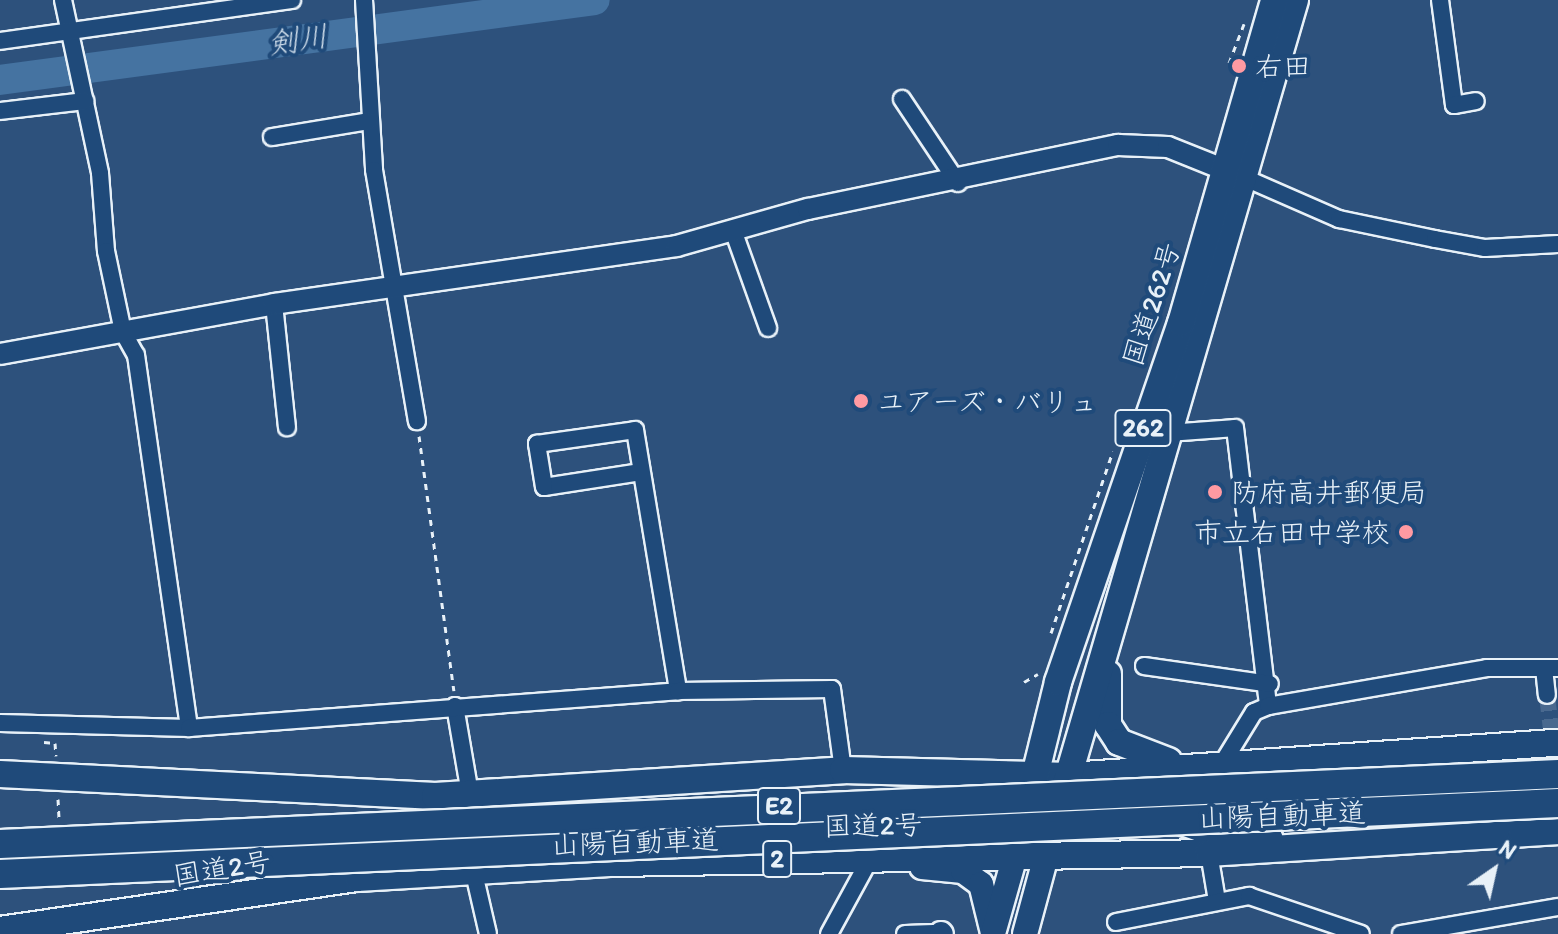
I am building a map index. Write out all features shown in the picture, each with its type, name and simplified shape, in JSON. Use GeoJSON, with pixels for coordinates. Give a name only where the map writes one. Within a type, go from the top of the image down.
{"type":"FeatureCollection","features":[{"type":"Feature","properties":{"kind":"highway","name":"国道262号"},"geometry":{"type":"LineString","coordinates":[[1046,856],[1110,627],[1169,433],[1235,174],[1274,0]]}},
{"type":"Feature","properties":{"kind":"highway","name":"国道262号"},"geometry":{"type":"LineString","coordinates":[[1015,856],[1044,730],[1295,0]]}},
{"type":"Feature","properties":{"kind":"highway"},"geometry":{"type":"LineString","coordinates":[[1110,627],[1105,693],[1113,734],[1152,759],[1211,764]]}},
{"type":"Feature","properties":{"kind":"highway"},"geometry":{"type":"LineString","coordinates":[[1044,730],[1071,774],[1122,807],[1202,829],[1332,846]]}},
{"type":"Feature","properties":{"kind":"highway","name":"国道2号"},"geometry":{"type":"LineString","coordinates":[[0,774],[435,796],[843,770],[1032,776],[1558,743]]}},
{"type":"Feature","properties":{"kind":"highway","name":"山陽自動車道"},"geometry":{"type":"LineString","coordinates":[[0,844],[1558,774]]}},
{"type":"Feature","properties":{"kind":"highway","name":"山陽自動車道"},"geometry":{"type":"LineString","coordinates":[[0,874],[1558,803]]}},
{"type":"Feature","properties":{"kind":"highway","name":"国道2号"},"geometry":{"type":"LineString","coordinates":[[0,930],[358,878],[883,857],[1209,853],[1558,831]]}},
{"type":"Feature","properties":{"kind":"main road"},"geometry":{"type":"LineString","coordinates":[[993,933],[1015,856]]}},
{"type":"Feature","properties":{"kind":"main road"},"geometry":{"type":"LineString","coordinates":[[1025,934],[1046,856]]}},
{"type":"Feature","properties":{"kind":"main road"},"geometry":{"type":"LineString","coordinates":[[883,857],[973,877],[981,884],[993,933]]}},
{"type":"Feature","properties":{"kind":"street"},"geometry":{"type":"LineString","coordinates":[[63,0],[83,95],[123,332],[136,355],[189,728]]}},
{"type":"Feature","properties":{"kind":"street"},"geometry":{"type":"LineString","coordinates":[[0,41],[71,34],[292,0]]}},
{"type":"Feature","properties":{"kind":"street"},"geometry":{"type":"LineString","coordinates":[[364,0],[370,121],[417,421]]}},
{"type":"Feature","properties":{"kind":"street"},"geometry":{"type":"LineString","coordinates":[[1440,0],[1454,105],[1476,101]]}},
{"type":"Feature","properties":{"kind":"street"},"geometry":{"type":"LineString","coordinates":[[0,111],[83,95]]}},
{"type":"Feature","properties":{"kind":"street"},"geometry":{"type":"LineString","coordinates":[[902,99],[958,183]]}},
{"type":"Feature","properties":{"kind":"street"},"geometry":{"type":"LineString","coordinates":[[272,137],[370,121]]}},
{"type":"Feature","properties":{"kind":"street"},"geometry":{"type":"LineString","coordinates":[[0,354],[274,304],[624,255],[1118,145],[1168,147],[1339,219],[1485,248],[1558,244]]}},
{"type":"Feature","properties":{"kind":"street"},"geometry":{"type":"LineString","coordinates":[[733,230],[768,328]]}},
{"type":"Feature","properties":{"kind":"street"},"geometry":{"type":"LineString","coordinates":[[274,304],[287,427]]}},
{"type":"Feature","properties":{"kind":"street"},"geometry":{"type":"LineString","coordinates":[[1169,433],[1235,428],[1270,684],[1268,706]]}},
{"type":"Feature","properties":{"kind":"street"},"geometry":{"type":"LineString","coordinates":[[641,472],[544,487],[537,444],[635,430],[678,691]]}},
{"type":"Feature","properties":{"kind":"street"},"geometry":{"type":"LineString","coordinates":[[1144,666],[1270,684]]}},
{"type":"Feature","properties":{"kind":"street"},"geometry":{"type":"LineString","coordinates":[[1211,764],[1254,712],[1268,706],[1487,668],[1551,668],[1547,695]]}},
{"type":"Feature","properties":{"kind":"street"},"geometry":{"type":"LineString","coordinates":[[0,723],[189,728],[678,691],[832,689],[843,770]]}},
{"type":"Feature","properties":{"kind":"street"},"geometry":{"type":"LineString","coordinates":[[455,706],[468,782]]}},
{"type":"Feature","properties":{"kind":"street"},"geometry":{"type":"LineString","coordinates":[[1209,853],[1217,901]]}},
{"type":"Feature","properties":{"kind":"street"},"geometry":{"type":"LineString","coordinates":[[829,934],[883,857]]}},
{"type":"Feature","properties":{"kind":"street"},"geometry":{"type":"LineString","coordinates":[[476,882],[488,934]]}},
{"type":"Feature","properties":{"kind":"street"},"geometry":{"type":"LineString","coordinates":[[1116,922],[1249,896],[1361,934]]}},
{"type":"Feature","properties":{"kind":"street"},"geometry":{"type":"LineString","coordinates":[[1401,934],[1488,926],[1558,907]]}},
{"type":"Feature","properties":{"kind":"street"},"geometry":{"type":"LineString","coordinates":[[905,934],[941,934]]}},
{"type":"Feature","properties":{"kind":"path"},"geometry":{"type":"LineString","coordinates":[[417,421],[455,706]]}},
{"type":"Feature","properties":{"kind":"path"},"geometry":{"type":"LineString","coordinates":[[27,740],[55,743],[56,759]]}},
{"type":"Feature","properties":{"kind":"waterway","name":"剣川"},"geometry":{"type":"LineString","coordinates":[[0,80],[595,0]]}},
{"type":"Feature","properties":{"kind":"tunnel"},"geometry":{"type":"LineString","coordinates":[[1547,695],[1557,782]]}},
{"type":"Feature","properties":{"kind":"place","name":"右田"},"geometry":{"type":"Point","coordinates":[1239,66]}},
{"type":"Feature","properties":{"kind":"place","name":"ユアーズ・バリュ"},"geometry":{"type":"Point","coordinates":[861,401]}},
{"type":"Feature","properties":{"kind":"place","name":"防府高井郵便局"},"geometry":{"type":"Point","coordinates":[1215,492]}},
{"type":"Feature","properties":{"kind":"place","name":"市立右田中学校"},"geometry":{"type":"Point","coordinates":[1406,532]}}]}
